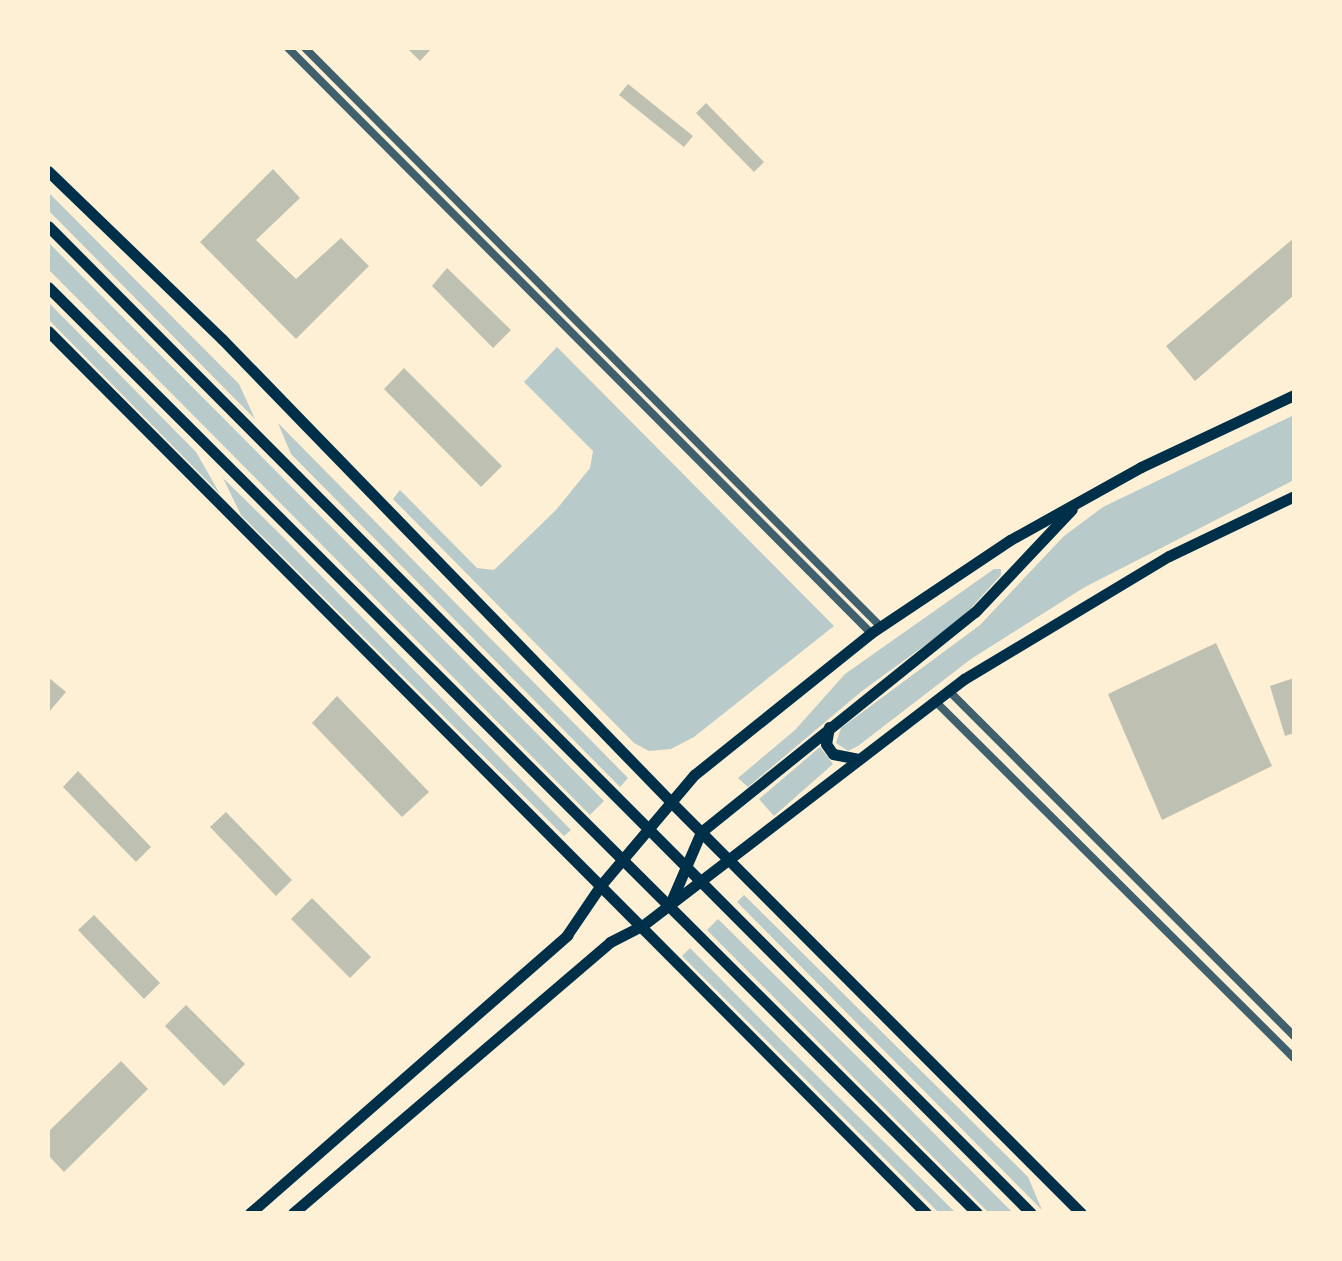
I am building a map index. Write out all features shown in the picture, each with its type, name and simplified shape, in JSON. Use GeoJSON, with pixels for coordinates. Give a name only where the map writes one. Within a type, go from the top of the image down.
{"type":"FeatureCollection","features":[{"type":"Feature","properties":{"kind":"highway"},"geometry":{"type":"LineString","coordinates":[[48,171],[222,339],[671,802],[1081,1213]]}},
{"type":"Feature","properties":{"kind":"highway"},"geometry":{"type":"LineString","coordinates":[[48,226],[1031,1213]]}},
{"type":"Feature","properties":{"kind":"highway"},"geometry":{"type":"LineString","coordinates":[[48,287],[977,1213]]}},
{"type":"Feature","properties":{"kind":"highway"},"geometry":{"type":"LineString","coordinates":[[48,331],[926,1213]]}},
{"type":"Feature","properties":{"kind":"highway"},"geometry":{"type":"LineString","coordinates":[[250,1213],[567,935],[601,885],[694,775],[876,629],[1081,500],[1294,395]]}},
{"type":"Feature","properties":{"kind":"highway"},"geometry":{"type":"LineString","coordinates":[[293,1213],[610,942],[642,926],[935,701],[1156,563],[1294,496]]}},
{"type":"Feature","properties":{"kind":"highway"},"geometry":{"type":"LineString","coordinates":[[670,905],[701,832],[829,726],[975,612],[1081,500]]}},
{"type":"Feature","properties":{"kind":"highway"},"geometry":{"type":"LineString","coordinates":[[829,726],[826,744],[833,754],[859,759]]}},
{"type":"Feature","properties":{"kind":"street"},"geometry":{"type":"LineString","coordinates":[[288,48],[876,629]]}},
{"type":"Feature","properties":{"kind":"street"},"geometry":{"type":"LineString","coordinates":[[305,48],[876,629]]}},
{"type":"Feature","properties":{"kind":"street"},"geometry":{"type":"LineString","coordinates":[[949,691],[1294,1036]]}},
{"type":"Feature","properties":{"kind":"street"},"geometry":{"type":"LineString","coordinates":[[935,701],[1294,1058]]}},
{"type":"Feature","properties":{"kind":"shaded area"},"geometry":{"type":"Polygon","coordinates":[[[48,192],[239,384],[255,419],[48,210],[48,192]]]}},
{"type":"Feature","properties":{"kind":"shaded area"},"geometry":{"type":"Polygon","coordinates":[[[48,242],[604,801],[590,815],[48,269],[48,242]]]}},
{"type":"Feature","properties":{"kind":"shaded area"},"geometry":{"type":"Polygon","coordinates":[[[48,302],[196,452],[220,494],[48,319],[48,302]]]}},
{"type":"Feature","properties":{"kind":"shaded area"},"geometry":{"type":"Polygon","coordinates":[[[557,347],[834,626],[694,737],[671,749],[649,751],[634,743],[393,499],[400,490],[477,568],[494,570],[556,510],[590,468],[593,451],[524,382],[557,347]]]}},
{"type":"Feature","properties":{"kind":"shaded area"},"geometry":{"type":"Polygon","coordinates":[[[1294,415],[1294,480],[1085,587],[971,659],[858,746],[848,751],[836,743],[841,728],[980,625],[1064,536],[1103,507],[1294,415]]]}},
{"type":"Feature","properties":{"kind":"shaded area"},"geometry":{"type":"Polygon","coordinates":[[[278,423],[628,778],[620,787],[291,454],[278,423]]]}},
{"type":"Feature","properties":{"kind":"shaded area"},"geometry":{"type":"Polygon","coordinates":[[[223,478],[571,830],[564,836],[241,515],[223,478]]]}},
{"type":"Feature","properties":{"kind":"shaded area"},"geometry":{"type":"Polygon","coordinates":[[[994,569],[1001,569],[1001,575],[961,619],[862,691],[748,787],[738,778],[795,730],[845,674],[994,569]]]}},
{"type":"Feature","properties":{"kind":"shaded area"},"geometry":{"type":"Polygon","coordinates":[[[820,747],[833,764],[774,816],[759,799],[820,747]]]}},
{"type":"Feature","properties":{"kind":"shaded area"},"geometry":{"type":"Polygon","coordinates":[[[744,895],[1028,1177],[1042,1210],[737,902],[744,895]]]}},
{"type":"Feature","properties":{"kind":"shaded area"},"geometry":{"type":"Polygon","coordinates":[[[718,919],[1013,1213],[989,1213],[707,930],[718,919]]]}},
{"type":"Feature","properties":{"kind":"shaded area"},"geometry":{"type":"Polygon","coordinates":[[[690,948],[956,1213],[939,1213],[682,956],[690,948]]]}},
{"type":"Feature","properties":{"kind":"building"},"geometry":{"type":"Polygon","coordinates":[[[407,48],[432,48],[420,61],[407,48]]]}},
{"type":"Feature","properties":{"kind":"building"},"geometry":{"type":"Polygon","coordinates":[[[628,84],[693,136],[684,147],[619,95],[628,84]]]}},
{"type":"Feature","properties":{"kind":"building"},"geometry":{"type":"Polygon","coordinates":[[[706,103],[764,162],[754,172],[696,113],[706,103]]]}},
{"type":"Feature","properties":{"kind":"building"},"geometry":{"type":"Polygon","coordinates":[[[273,169],[300,198],[256,240],[296,279],[341,238],[369,266],[296,339],[200,242],[273,169]]]}},
{"type":"Feature","properties":{"kind":"building"},"geometry":{"type":"Polygon","coordinates":[[[1294,238],[1294,295],[1195,381],[1166,346],[1294,238]]]}},
{"type":"Feature","properties":{"kind":"building"},"geometry":{"type":"Polygon","coordinates":[[[447,268],[511,330],[493,348],[432,286],[447,268]]]}},
{"type":"Feature","properties":{"kind":"building"},"geometry":{"type":"Polygon","coordinates":[[[404,368],[502,466],[481,487],[384,389],[404,368]]]}},
{"type":"Feature","properties":{"kind":"building"},"geometry":{"type":"Polygon","coordinates":[[[1216,643],[1272,766],[1162,820],[1108,694],[1216,643]]]}},
{"type":"Feature","properties":{"kind":"building"},"geometry":{"type":"Polygon","coordinates":[[[48,677],[66,692],[48,713],[48,677]]]}},
{"type":"Feature","properties":{"kind":"building"},"geometry":{"type":"Polygon","coordinates":[[[1294,678],[1294,733],[1285,736],[1270,686],[1294,678]]]}},
{"type":"Feature","properties":{"kind":"building"},"geometry":{"type":"Polygon","coordinates":[[[337,696],[429,792],[402,817],[312,723],[337,696]]]}},
{"type":"Feature","properties":{"kind":"building"},"geometry":{"type":"Polygon","coordinates":[[[78,771],[151,847],[136,862],[63,787],[78,771]]]}},
{"type":"Feature","properties":{"kind":"building"},"geometry":{"type":"Polygon","coordinates":[[[226,812],[292,880],[276,896],[210,827],[226,812]]]}},
{"type":"Feature","properties":{"kind":"building"},"geometry":{"type":"Polygon","coordinates":[[[312,898],[371,957],[350,978],[291,919],[312,898]]]}},
{"type":"Feature","properties":{"kind":"building"},"geometry":{"type":"Polygon","coordinates":[[[94,915],[160,983],[144,999],[78,930],[94,915]]]}},
{"type":"Feature","properties":{"kind":"building"},"geometry":{"type":"Polygon","coordinates":[[[186,1005],[245,1064],[224,1086],[165,1026],[186,1005]]]}},
{"type":"Feature","properties":{"kind":"building"},"geometry":{"type":"Polygon","coordinates":[[[121,1061],[148,1089],[64,1172],[48,1155],[48,1132],[121,1061]]]}}]}
